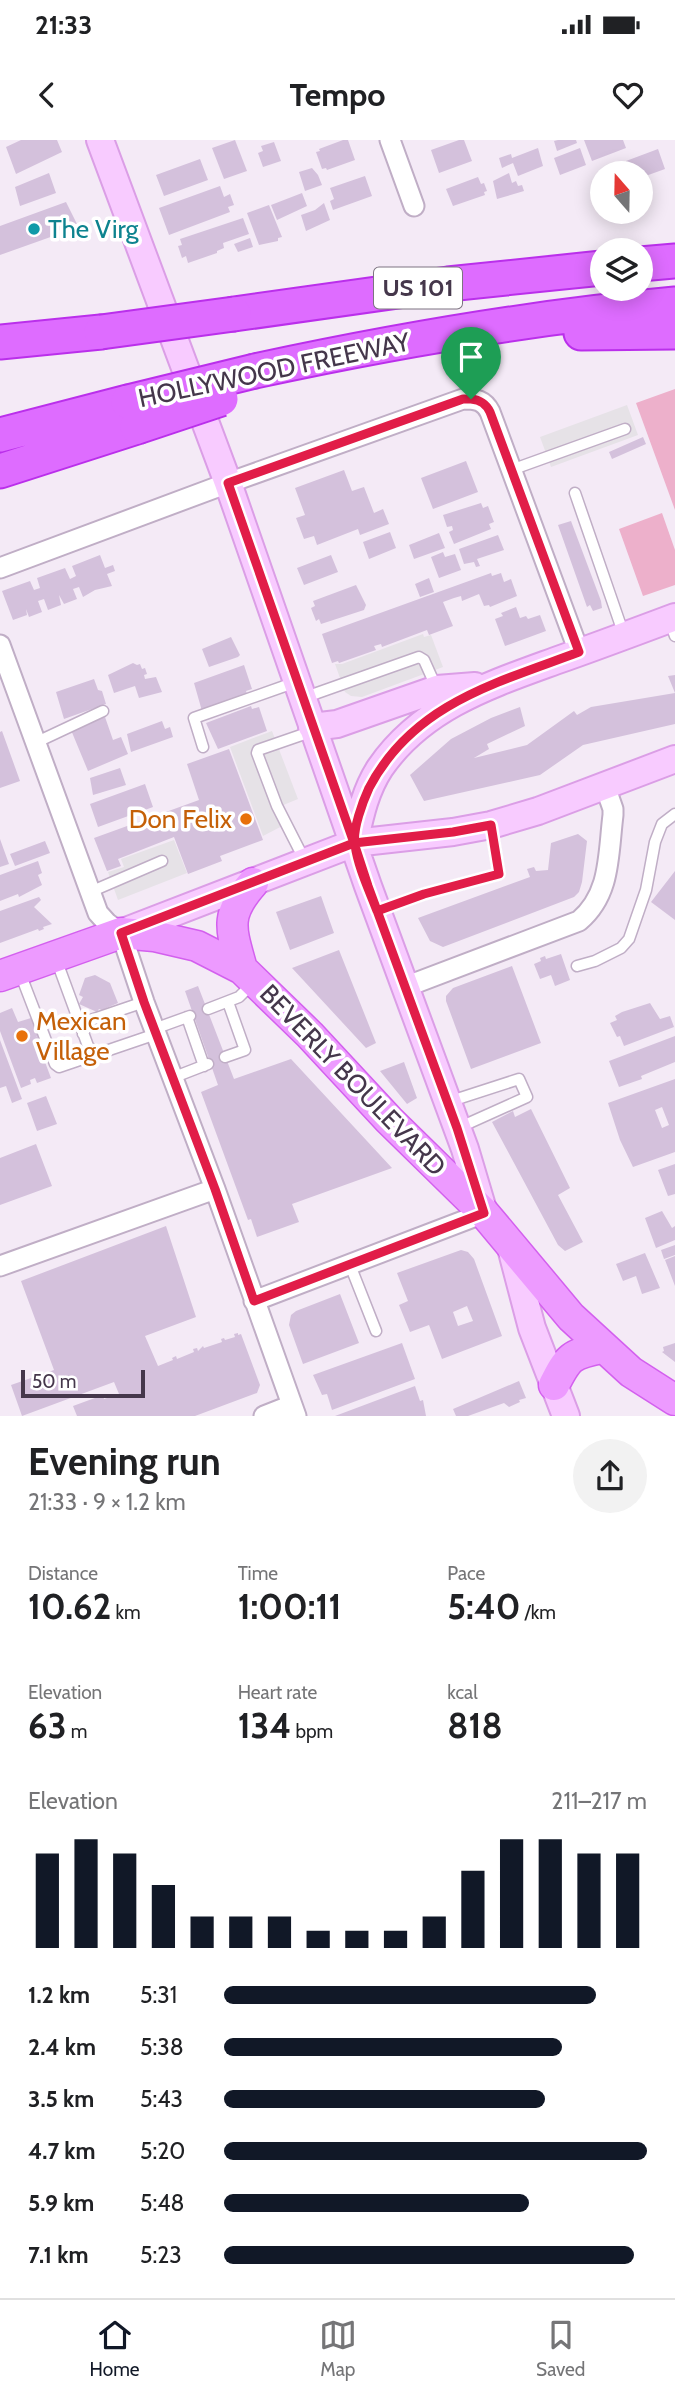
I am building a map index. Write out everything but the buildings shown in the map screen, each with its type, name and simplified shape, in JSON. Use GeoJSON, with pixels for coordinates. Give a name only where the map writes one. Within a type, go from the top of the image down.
{"type":"FeatureCollection","features":[{"type":"Feature","properties":{"kind":"highway","name":"HOLLYWOOD FREEWAY"},"geometry":{"type":"LineString","coordinates":[[0,342],[102,332],[448,284],[590,269]]}},
{"type":"Feature","properties":{"kind":"highway","name":"HOLLYWOOD FREEWAY"},"geometry":{"type":"LineString","coordinates":[[0,435],[133,415],[367,348],[418,338],[529,320],[674,313]]}},
{"type":"Feature","properties":{"kind":"highway"},"geometry":{"type":"LineString","coordinates":[[0,471],[133,415]]}},
{"type":"Feature","properties":{"kind":"main road"},"geometry":{"type":"LineString","coordinates":[[100,140],[228,483],[377,911],[448,1102],[484,1213]]}},
{"type":"Feature","properties":{"kind":"main road"},"geometry":{"type":"LineString","coordinates":[[313,729],[491,684],[624,635],[673,624]]}},
{"type":"Feature","properties":{"kind":"main road"},"geometry":{"type":"LineString","coordinates":[[354,843],[363,802],[379,770],[440,698]]}},
{"type":"Feature","properties":{"kind":"main road"},"geometry":{"type":"LineString","coordinates":[[121,933],[354,843],[491,825],[538,811],[675,759]]}},
{"type":"Feature","properties":{"kind":"main road"},"geometry":{"type":"LineString","coordinates":[[249,975],[232,922],[235,906],[253,883]]}},
{"type":"Feature","properties":{"kind":"main road","name":"BEVERLY BOULEVARD"},"geometry":{"type":"LineString","coordinates":[[9,972],[121,933],[155,936],[197,946],[249,975],[389,1120],[484,1213],[564,1310],[602,1348],[631,1372],[675,1400]]}},
{"type":"Feature","properties":{"kind":"main road"},"geometry":{"type":"LineString","coordinates":[[511,1248],[532,1328],[565,1416]]}},
{"type":"Feature","properties":{"kind":"main road"},"geometry":{"type":"LineString","coordinates":[[554,1385],[566,1360],[602,1348]]}},
{"type":"Feature","properties":{"kind":"street"},"geometry":{"type":"LineString","coordinates":[[390,140],[414,206]]}},
{"type":"Feature","properties":{"kind":"street"},"geometry":{"type":"LineString","coordinates":[[0,568],[463,399],[480,400],[490,412],[579,652]]}},
{"type":"Feature","properties":{"kind":"street"},"geometry":{"type":"LineString","coordinates":[[0,645],[98,913],[121,933],[294,1410],[264,1416]]}},
{"type":"Feature","properties":{"kind":"street"},"geometry":{"type":"LineString","coordinates":[[405,987],[579,921],[590,911],[604,887],[613,815],[605,786]]}},
{"type":"Feature","properties":{"kind":"street"},"geometry":{"type":"LineString","coordinates":[[0,1266],[215,1189]]}},
{"type":"Feature","properties":{"kind":"street"},"geometry":{"type":"LineString","coordinates":[[254,1301],[484,1213]]}},
{"type":"Feature","properties":{"kind":"lane"},"geometry":{"type":"LineString","coordinates":[[511,470],[625,429]]}},
{"type":"Feature","properties":{"kind":"lane"},"geometry":{"type":"LineString","coordinates":[[575,493],[624,635]]}},
{"type":"Feature","properties":{"kind":"lane"},"geometry":{"type":"LineString","coordinates":[[203,747],[194,718],[419,657],[425,660],[440,698]]}},
{"type":"Feature","properties":{"kind":"lane"},"geometry":{"type":"LineString","coordinates":[[37,742],[103,711]]}},
{"type":"Feature","properties":{"kind":"lane"},"geometry":{"type":"LineString","coordinates":[[305,861],[277,806],[257,753],[258,750],[313,729]]}},
{"type":"Feature","properties":{"kind":"lane"},"geometry":{"type":"LineString","coordinates":[[577,966],[596,961],[621,948],[629,939],[646,890],[654,842],[662,824],[675,814]]}},
{"type":"Feature","properties":{"kind":"lane"},"geometry":{"type":"LineString","coordinates":[[377,911],[424,894],[499,874],[491,825]]}},
{"type":"Feature","properties":{"kind":"lane"},"geometry":{"type":"LineString","coordinates":[[90,892],[162,861]]}},
{"type":"Feature","properties":{"kind":"lane"},"geometry":{"type":"LineString","coordinates":[[55,955],[88,1046],[97,1055]]}},
{"type":"Feature","properties":{"kind":"lane"},"geometry":{"type":"LineString","coordinates":[[9,972],[59,1067],[97,1055],[190,1016],[207,1065],[173,1078]]}},
{"type":"Feature","properties":{"kind":"lane"},"geometry":{"type":"LineString","coordinates":[[208,1009],[239,997],[249,975]]}},
{"type":"Feature","properties":{"kind":"lane"},"geometry":{"type":"LineString","coordinates":[[83,1034],[91,1020],[144,1002]]}},
{"type":"Feature","properties":{"kind":"lane"},"geometry":{"type":"LineString","coordinates":[[225,1057],[245,1049],[228,1002]]}},
{"type":"Feature","properties":{"kind":"lane"},"geometry":{"type":"LineString","coordinates":[[448,1102],[519,1079],[527,1097],[457,1128]]}},
{"type":"Feature","properties":{"kind":"lane"},"geometry":{"type":"LineString","coordinates":[[351,1265],[376,1331]]}},
{"type":"Feature","properties":{"kind":"shaded area"},"geometry":{"type":"Polygon","coordinates":[[[675,389],[675,510],[636,403],[675,389]]]}},
{"type":"Feature","properties":{"kind":"shaded area"},"geometry":{"type":"Polygon","coordinates":[[[627,405],[638,435],[551,467],[540,437],[627,405]]]}},
{"type":"Feature","properties":{"kind":"shaded area"},"geometry":{"type":"Polygon","coordinates":[[[662,513],[675,550],[675,585],[643,596],[619,529],[662,513]]]}},
{"type":"Feature","properties":{"kind":"shaded area"},"geometry":{"type":"Polygon","coordinates":[[[423,634],[424,637],[431,635],[443,667],[362,697],[351,696],[345,692],[335,664],[342,664],[423,634]]]}},
{"type":"Feature","properties":{"kind":"shaded area"},"geometry":{"type":"Polygon","coordinates":[[[272,731],[298,799],[281,806],[288,823],[263,836],[230,747],[272,731]]]}},
{"type":"Feature","properties":{"kind":"shaded area"},"geometry":{"type":"Polygon","coordinates":[[[174,840],[187,873],[118,900],[108,872],[124,867],[121,859],[174,840]]]}},
{"type":"Feature","properties":{"kind":"place","name":"The Virg"},"geometry":{"type":"Point","coordinates":[34,229]}},
{"type":"Feature","properties":{"kind":"place","name":"Don Felix"},"geometry":{"type":"Point","coordinates":[246,819]}},
{"type":"Feature","properties":{"kind":"place","name":"Mexican Village"},"geometry":{"type":"Point","coordinates":[22,1036]}},
{"type":"Feature","properties":{"kind":"route"},"geometry":{"type":"LineString","coordinates":[[471,399],[463,399],[228,483],[354,843],[368,886],[414,1008],[465,1149],[484,1213],[254,1301],[121,933],[354,843],[491,825],[499,874],[424,894],[377,911],[364,876],[354,843],[363,802],[379,770],[400,744],[421,725],[464,696],[579,652],[490,412],[480,400],[471,399]]}}]}
